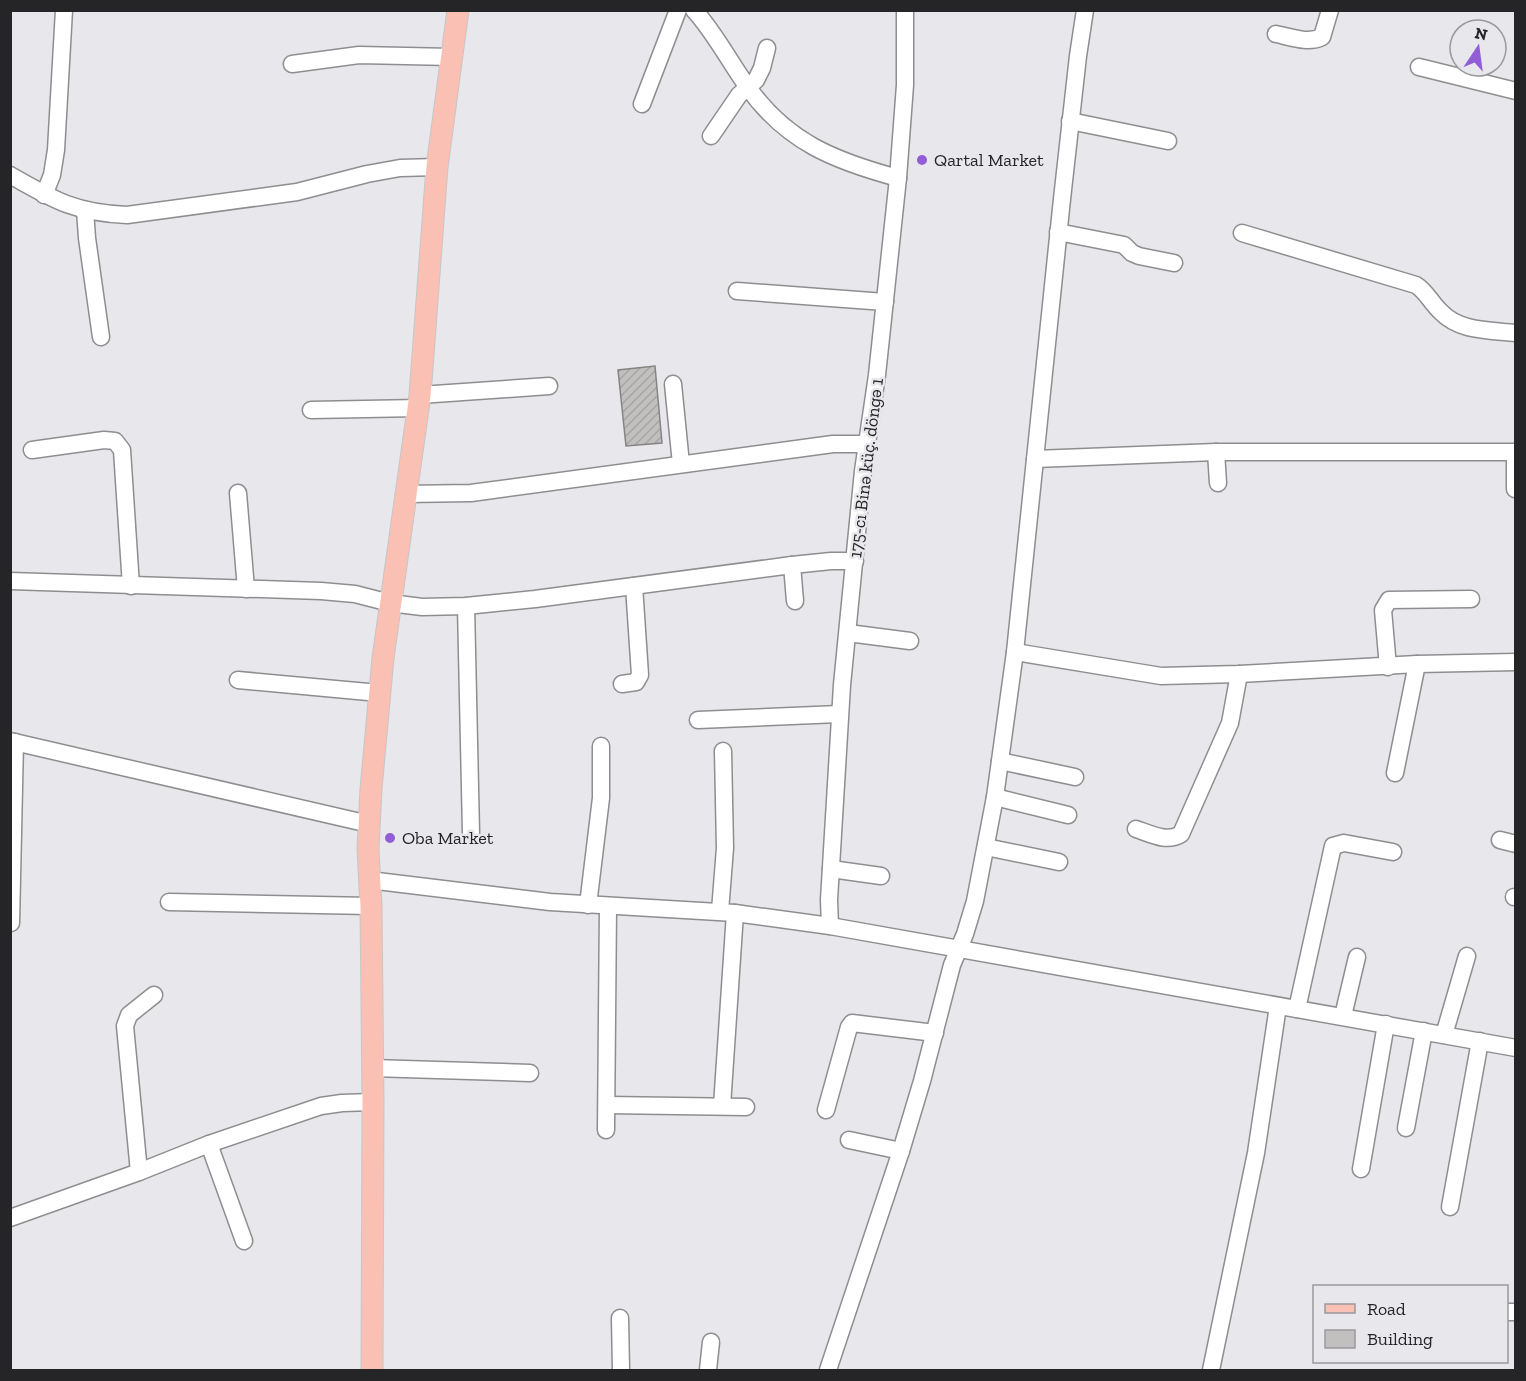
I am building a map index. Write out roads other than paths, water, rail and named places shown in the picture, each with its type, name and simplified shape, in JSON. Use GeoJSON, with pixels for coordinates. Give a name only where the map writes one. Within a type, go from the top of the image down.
{"type":"FeatureCollection","features":[{"type":"Feature","properties":{"kind":"main road"},"geometry":{"type":"LineString","coordinates":[[372,1371],[373,1102],[369,824],[379,693],[405,494],[420,402],[437,167],[458,10]]}},
{"type":"Feature","properties":{"kind":"street"},"geometry":{"type":"LineString","coordinates":[[44,195],[52,175],[56,150],[64,10]]}},
{"type":"Feature","properties":{"kind":"street"},"geometry":{"type":"LineString","coordinates":[[642,104],[678,10]]}},
{"type":"Feature","properties":{"kind":"street","name":"175-cı Binə küç. döngə 1"},"geometry":{"type":"LineString","coordinates":[[830,926],[829,900],[839,714],[898,178],[905,85],[905,10]]}},
{"type":"Feature","properties":{"kind":"street"},"geometry":{"type":"LineString","coordinates":[[828,1371],[901,1151],[958,947],[965,934],[975,901],[986,847],[1015,652],[1070,121],[1085,10]]}},
{"type":"Feature","properties":{"kind":"street"},"geometry":{"type":"LineString","coordinates":[[1276,34],[1316,40],[1322,37],[1330,10]]}},
{"type":"Feature","properties":{"kind":"street"},"geometry":{"type":"LineString","coordinates":[[695,11],[748,88],[767,111],[787,129],[808,145],[852,165],[898,178]]}},
{"type":"Feature","properties":{"kind":"street"},"geometry":{"type":"LineString","coordinates":[[711,136],[729,108],[756,80],[767,48]]}},
{"type":"Feature","properties":{"kind":"street"},"geometry":{"type":"LineString","coordinates":[[292,64],[359,55],[452,57]]}},
{"type":"Feature","properties":{"kind":"street"},"geometry":{"type":"LineString","coordinates":[[1419,67],[1515,91]]}},
{"type":"Feature","properties":{"kind":"street"},"geometry":{"type":"LineString","coordinates":[[1070,121],[1168,141]]}},
{"type":"Feature","properties":{"kind":"street"},"geometry":{"type":"LineString","coordinates":[[10,175],[63,204],[105,214],[127,214],[297,192],[399,168],[437,167]]}},
{"type":"Feature","properties":{"kind":"street"},"geometry":{"type":"LineString","coordinates":[[85,210],[101,337]]}},
{"type":"Feature","properties":{"kind":"street"},"geometry":{"type":"LineString","coordinates":[[1059,232],[1124,245],[1138,256],[1174,263]]}},
{"type":"Feature","properties":{"kind":"street"},"geometry":{"type":"LineString","coordinates":[[1242,233],[1416,285],[1425,291],[1448,320],[1464,327],[1515,333]]}},
{"type":"Feature","properties":{"kind":"street"},"geometry":{"type":"LineString","coordinates":[[737,291],[885,302]]}},
{"type":"Feature","properties":{"kind":"street"},"geometry":{"type":"LineString","coordinates":[[673,384],[681,465]]}},
{"type":"Feature","properties":{"kind":"street"},"geometry":{"type":"LineString","coordinates":[[311,410],[420,402],[549,386]]}},
{"type":"Feature","properties":{"kind":"street"},"geometry":{"type":"LineString","coordinates":[[32,450],[104,440],[116,441],[122,450],[131,586]]}},
{"type":"Feature","properties":{"kind":"street"},"geometry":{"type":"LineString","coordinates":[[405,494],[471,493],[833,444],[867,444]]}},
{"type":"Feature","properties":{"kind":"street"},"geometry":{"type":"LineString","coordinates":[[1035,459],[1216,452],[1515,452],[1515,489]]}},
{"type":"Feature","properties":{"kind":"street"},"geometry":{"type":"LineString","coordinates":[[1216,452],[1218,483]]}},
{"type":"Feature","properties":{"kind":"street"},"geometry":{"type":"LineString","coordinates":[[238,493],[246,589]]}},
{"type":"Feature","properties":{"kind":"street"},"geometry":{"type":"LineString","coordinates":[[10,581],[321,591],[355,594],[390,603],[422,607],[466,606],[831,561],[855,561]]}},
{"type":"Feature","properties":{"kind":"street"},"geometry":{"type":"LineString","coordinates":[[792,566],[795,601]]}},
{"type":"Feature","properties":{"kind":"street"},"geometry":{"type":"LineString","coordinates":[[622,684],[636,682],[640,675],[634,586]]}},
{"type":"Feature","properties":{"kind":"street"},"geometry":{"type":"LineString","coordinates":[[1388,667],[1383,610],[1389,600],[1471,599]]}},
{"type":"Feature","properties":{"kind":"street"},"geometry":{"type":"LineString","coordinates":[[466,606],[471,833]]}},
{"type":"Feature","properties":{"kind":"street"},"geometry":{"type":"LineString","coordinates":[[848,633],[910,641]]}},
{"type":"Feature","properties":{"kind":"street"},"geometry":{"type":"LineString","coordinates":[[1015,652],[1161,676],[1417,664],[1515,662]]}},
{"type":"Feature","properties":{"kind":"street"},"geometry":{"type":"LineString","coordinates":[[1395,773],[1417,664]]}},
{"type":"Feature","properties":{"kind":"street"},"geometry":{"type":"LineString","coordinates":[[1136,829],[1174,839],[1181,834],[1230,723],[1239,674]]}},
{"type":"Feature","properties":{"kind":"street"},"geometry":{"type":"LineString","coordinates":[[238,681],[379,693]]}},
{"type":"Feature","properties":{"kind":"street"},"geometry":{"type":"LineString","coordinates":[[698,720],[839,714]]}},
{"type":"Feature","properties":{"kind":"street"},"geometry":{"type":"LineString","coordinates":[[11,923],[13,741],[369,824]]}},
{"type":"Feature","properties":{"kind":"street"},"geometry":{"type":"LineString","coordinates":[[588,905],[601,798],[601,746]]}},
{"type":"Feature","properties":{"kind":"street"},"geometry":{"type":"LineString","coordinates":[[722,1106],[728,912],[723,751]]}},
{"type":"Feature","properties":{"kind":"street"},"geometry":{"type":"LineString","coordinates":[[1000,761],[1075,777]]}},
{"type":"Feature","properties":{"kind":"street"},"geometry":{"type":"LineString","coordinates":[[995,797],[1068,814]]}},
{"type":"Feature","properties":{"kind":"street"},"geometry":{"type":"LineString","coordinates":[[1297,1009],[1333,846],[1344,843],[1393,852]]}},
{"type":"Feature","properties":{"kind":"street"},"geometry":{"type":"LineString","coordinates":[[986,847],[1059,862]]}},
{"type":"Feature","properties":{"kind":"street"},"geometry":{"type":"LineString","coordinates":[[831,869],[881,876]]}},
{"type":"Feature","properties":{"kind":"street"},"geometry":{"type":"LineString","coordinates":[[369,880],[550,902],[728,912],[830,926],[1515,1048]]}},
{"type":"Feature","properties":{"kind":"street"},"geometry":{"type":"LineString","coordinates":[[169,902],[371,906]]}},
{"type":"Feature","properties":{"kind":"street"},"geometry":{"type":"LineString","coordinates":[[606,1130],[608,906]]}},
{"type":"Feature","properties":{"kind":"street"},"geometry":{"type":"LineString","coordinates":[[1444,1035],[1467,956]]}},
{"type":"Feature","properties":{"kind":"street"},"geometry":{"type":"LineString","coordinates":[[1343,1016],[1357,957]]}},
{"type":"Feature","properties":{"kind":"street"},"geometry":{"type":"LineString","coordinates":[[139,1172],[125,1026],[129,1015],[154,995]]}},
{"type":"Feature","properties":{"kind":"street"},"geometry":{"type":"LineString","coordinates":[[1211,1371],[1256,1152],[1278,1006]]}},
{"type":"Feature","properties":{"kind":"street"},"geometry":{"type":"LineString","coordinates":[[826,1110],[852,1023],[935,1033]]}},
{"type":"Feature","properties":{"kind":"street"},"geometry":{"type":"LineString","coordinates":[[1361,1169],[1386,1024]]}},
{"type":"Feature","properties":{"kind":"street"},"geometry":{"type":"LineString","coordinates":[[1406,1128],[1424,1031]]}},
{"type":"Feature","properties":{"kind":"street"},"geometry":{"type":"LineString","coordinates":[[1450,1207],[1480,1041]]}},
{"type":"Feature","properties":{"kind":"street"},"geometry":{"type":"LineString","coordinates":[[372,1068],[530,1073]]}},
{"type":"Feature","properties":{"kind":"street"},"geometry":{"type":"LineString","coordinates":[[10,1218],[139,1172],[209,1144],[321,1106],[373,1102]]}},
{"type":"Feature","properties":{"kind":"street"},"geometry":{"type":"LineString","coordinates":[[606,1105],[746,1107]]}},
{"type":"Feature","properties":{"kind":"street"},"geometry":{"type":"LineString","coordinates":[[849,1140],[901,1151]]}},
{"type":"Feature","properties":{"kind":"street"},"geometry":{"type":"LineString","coordinates":[[209,1144],[244,1240]]}},
{"type":"Feature","properties":{"kind":"street"},"geometry":{"type":"LineString","coordinates":[[620,1317],[621,1371]]}},
{"type":"Feature","properties":{"kind":"street"},"geometry":{"type":"LineString","coordinates":[[708,1371],[711,1342]]}},
{"type":"Feature","properties":{"kind":"place","name":"Qartal Market"},"geometry":{"type":"Point","coordinates":[922,160]}},
{"type":"Feature","properties":{"kind":"place","name":"Oba Market"},"geometry":{"type":"Point","coordinates":[390,838]}}]}
